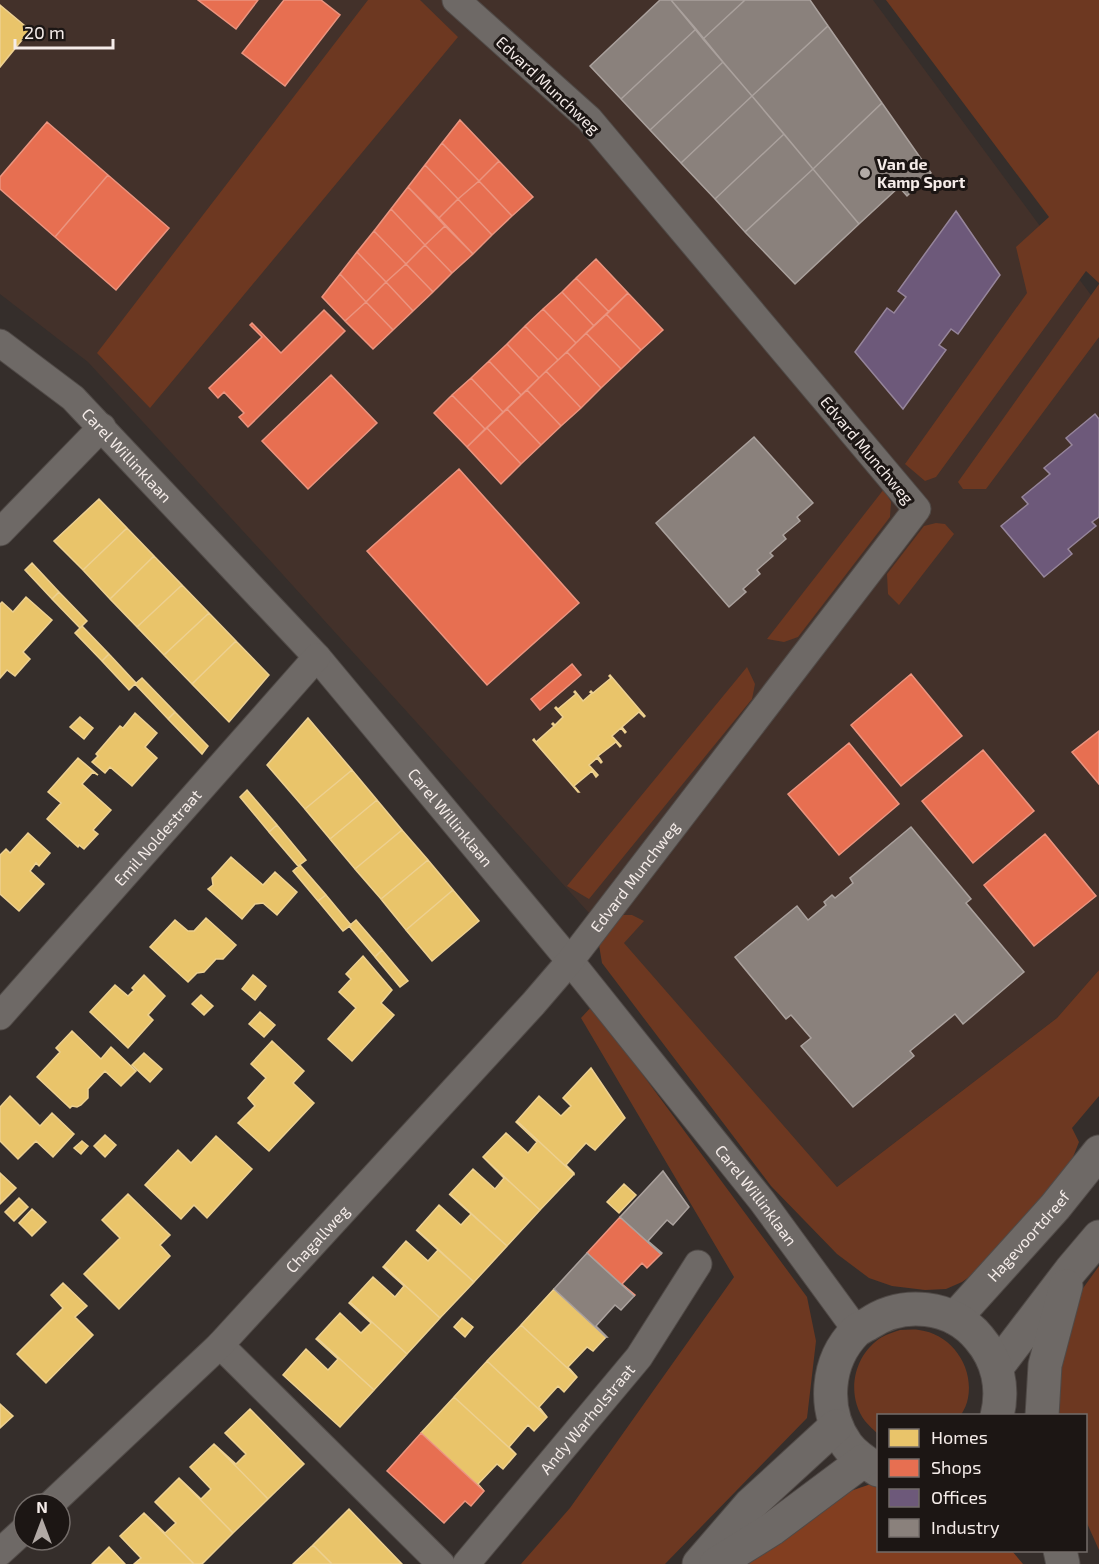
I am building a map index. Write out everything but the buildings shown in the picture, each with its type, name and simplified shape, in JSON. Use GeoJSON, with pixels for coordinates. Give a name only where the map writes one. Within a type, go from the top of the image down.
{"type":"FeatureCollection","features":[{"type":"Feature","properties":{"kind":"main road","name":"Hagevoortdreef"},"geometry":{"type":"LineString","coordinates":[[955,1318],[1055,1207],[1099,1152]]}},
{"type":"Feature","properties":{"kind":"main road"},"geometry":{"type":"LineString","coordinates":[[997,1367],[1099,1237]]}},
{"type":"Feature","properties":{"kind":"main road"},"geometry":{"type":"LineString","coordinates":[[1042,1414],[1045,1365],[1071,1270]]}},
{"type":"Feature","properties":{"kind":"main road"},"geometry":{"type":"LineString","coordinates":[[716,1564],[871,1466],[847,1446],[836,1426],[830,1401],[831,1376],[841,1352],[857,1331],[879,1317],[904,1309],[930,1309],[955,1318],[973,1331],[987,1348],[997,1367],[1001,1390],[998,1414]]}},
{"type":"Feature","properties":{"kind":"main road"},"geometry":{"type":"LineString","coordinates":[[699,1564],[750,1505],[836,1426]]}},
{"type":"Feature","properties":{"kind":"street","name":"Edvard Munchweg"},"geometry":{"type":"LineString","coordinates":[[456,0],[589,119],[917,509],[570,961]]}},
{"type":"Feature","properties":{"kind":"street","name":"Carel Willinklaan"},"geometry":{"type":"LineString","coordinates":[[0,343],[74,398],[317,657],[570,961],[762,1201],[857,1331]]}},
{"type":"Feature","properties":{"kind":"street"},"geometry":{"type":"LineString","coordinates":[[1,528],[102,427]]}},
{"type":"Feature","properties":{"kind":"street","name":"Emil Noldestraat"},"geometry":{"type":"LineString","coordinates":[[0,1016],[317,657]]}},
{"type":"Feature","properties":{"kind":"street","name":"Chagallweg"},"geometry":{"type":"LineString","coordinates":[[64,1492],[220,1346],[570,961]]}},
{"type":"Feature","properties":{"kind":"street","name":"Andy Warholstraat"},"geometry":{"type":"LineString","coordinates":[[466,1564],[639,1358],[698,1264]]}},
{"type":"Feature","properties":{"kind":"street"},"geometry":{"type":"LineString","coordinates":[[220,1346],[441,1564]]}},
{"type":"Feature","properties":{"kind":"street"},"geometry":{"type":"LineString","coordinates":[[0,1552],[12,1541]]}},
{"type":"Feature","properties":{"kind":"street"},"geometry":{"type":"LineString","coordinates":[[1041,1552],[1055,1564]]}},
{"type":"Feature","properties":{"kind":"shaded area"},"geometry":{"type":"Polygon","coordinates":[[[0,0],[873,0],[1099,306],[1099,970],[1057,1018],[837,1187],[88,362],[0,294],[0,0]]]}},
{"type":"Feature","properties":{"kind":"shaded area"},"geometry":{"type":"Polygon","coordinates":[[[368,0],[420,0],[458,37],[150,408],[97,353],[368,0]]]}},
{"type":"Feature","properties":{"kind":"shaded area"},"geometry":{"type":"Polygon","coordinates":[[[886,0],[1099,0],[1099,283],[1086,271],[936,477],[925,481],[905,464],[1027,293],[1016,247],[1049,217],[886,0]]]}},
{"type":"Feature","properties":{"kind":"shaded area"},"geometry":{"type":"Polygon","coordinates":[[[1099,284],[1099,337],[986,489],[963,489],[958,482],[1099,284]]]}},
{"type":"Feature","properties":{"kind":"shaded area"},"geometry":{"type":"Polygon","coordinates":[[[884,489],[891,502],[890,517],[798,637],[784,642],[767,639],[884,489]]]}},
{"type":"Feature","properties":{"kind":"shaded area"},"geometry":{"type":"Polygon","coordinates":[[[936,523],[945,524],[954,534],[899,605],[888,594],[887,574],[924,526],[936,523]]]}},
{"type":"Feature","properties":{"kind":"shaded area"},"geometry":{"type":"Polygon","coordinates":[[[747,667],[755,684],[752,699],[589,899],[567,886],[747,667]]]}},
{"type":"Feature","properties":{"kind":"shaded area"},"geometry":{"type":"Polygon","coordinates":[[[619,915],[632,915],[644,921],[624,943],[837,1187],[1057,1018],[1099,970],[1099,1096],[1072,1128],[1079,1142],[1067,1172],[979,1270],[962,1282],[946,1289],[925,1290],[892,1286],[869,1278],[837,1254],[771,1186],[602,963],[599,945],[619,915]]]}},
{"type":"Feature","properties":{"kind":"shaded area"},"geometry":{"type":"Polygon","coordinates":[[[592,1006],[807,1297],[816,1341],[807,1418],[665,1564],[521,1564],[570,1508],[734,1277],[581,1018],[592,1006]]]}},
{"type":"Feature","properties":{"kind":"shaded area"},"geometry":{"type":"Polygon","coordinates":[[[1099,1266],[1099,1550],[1087,1523],[1087,1414],[1052,1414],[1076,1298],[1099,1266]]]}},
{"type":"Feature","properties":{"kind":"shaded area"},"geometry":{"type":"Polygon","coordinates":[[[900,1330],[917,1330],[931,1333],[950,1345],[964,1363],[969,1386],[968,1400],[962,1414],[877,1414],[877,1433],[865,1421],[855,1399],[855,1375],[872,1344],[900,1330]]]}},
{"type":"Feature","properties":{"kind":"shaded area"},"geometry":{"type":"Polygon","coordinates":[[[868,1485],[877,1485],[877,1552],[1013,1552],[1023,1564],[737,1564],[830,1498],[868,1485]]]}},
{"type":"Feature","properties":{"kind":"place","name":"Van de Kamp Sport"},"geometry":{"type":"Point","coordinates":[865,173]}}]}
